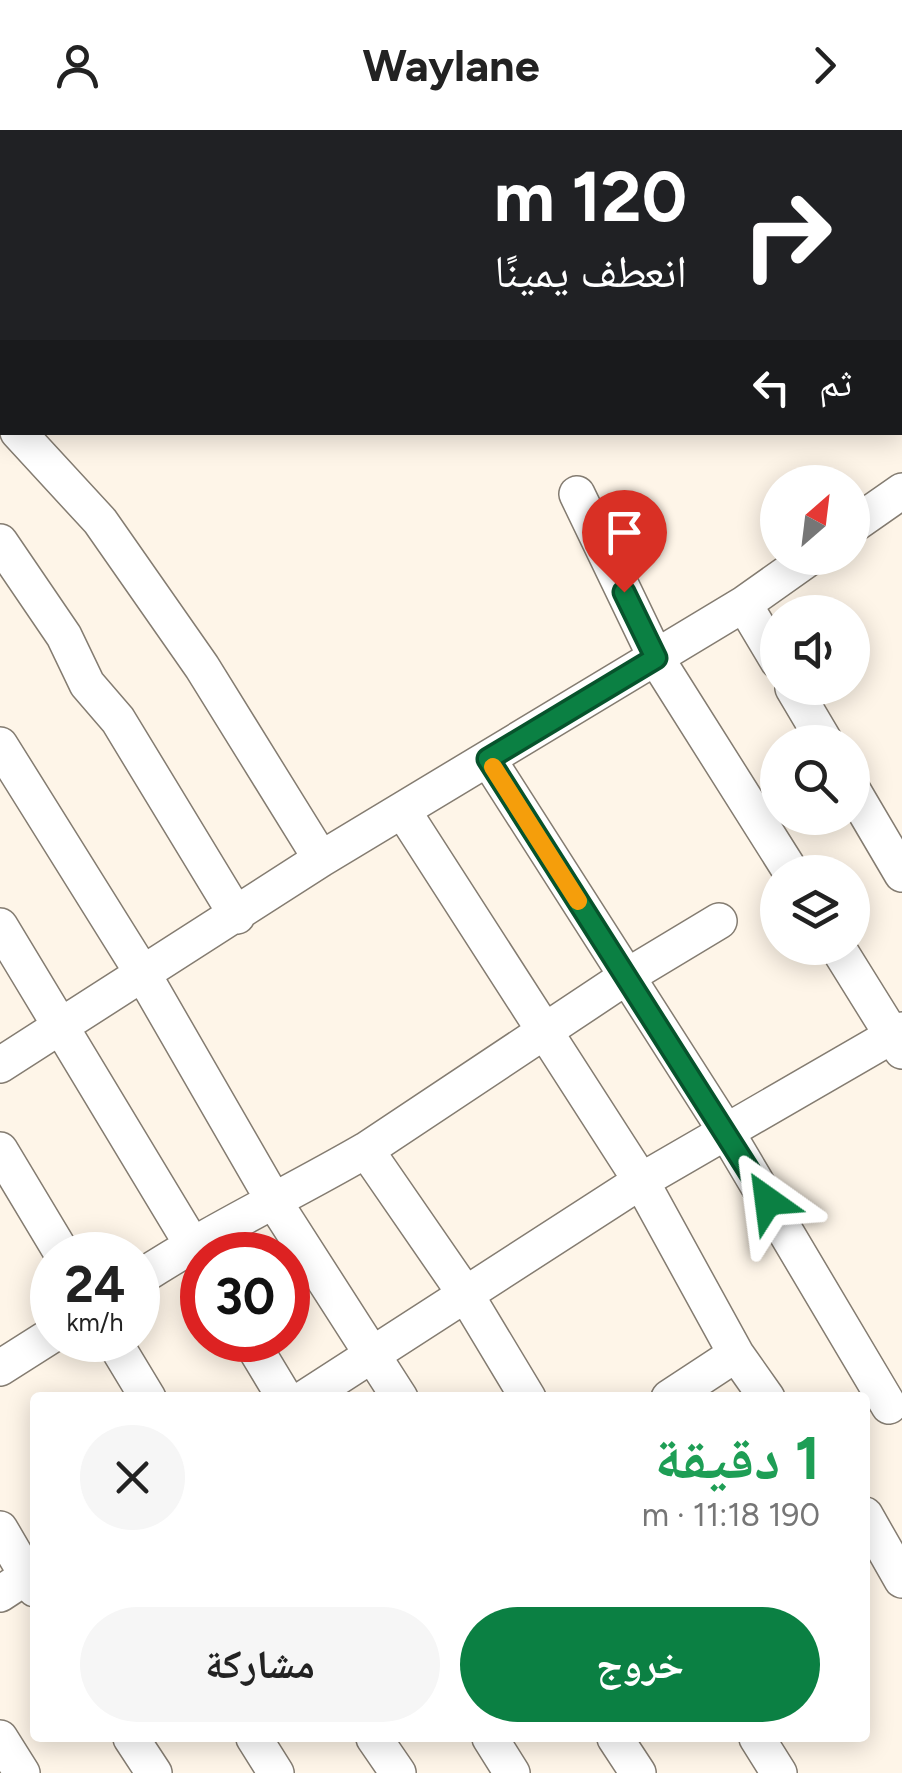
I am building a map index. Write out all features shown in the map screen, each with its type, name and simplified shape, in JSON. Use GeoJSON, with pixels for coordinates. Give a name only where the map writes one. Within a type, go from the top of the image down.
{"type":"FeatureCollection","features":[{"type":"Feature","properties":{"kind":"street"},"geometry":{"type":"LineString","coordinates":[[21,435],[100,520],[202,667],[320,859]]}},
{"type":"Feature","properties":{"kind":"street"},"geometry":{"type":"LineString","coordinates":[[870,513],[902,491]]}},
{"type":"Feature","properties":{"kind":"street"},"geometry":{"type":"LineString","coordinates":[[577,494],[656,658],[780,855]]}},
{"type":"Feature","properties":{"kind":"street"},"geometry":{"type":"LineString","coordinates":[[0,542],[64,636],[87,684],[118,720],[237,916]]}},
{"type":"Feature","properties":{"kind":"street"},"geometry":{"type":"LineString","coordinates":[[0,1065],[237,916],[320,859],[656,658],[785,575]]}},
{"type":"Feature","properties":{"kind":"street"},"geometry":{"type":"LineString","coordinates":[[744,604],[760,631]]}},
{"type":"Feature","properties":{"kind":"street"},"geometry":{"type":"LineString","coordinates":[[0,745],[143,974],[275,1203],[396,1392]]}},
{"type":"Feature","properties":{"kind":"street"},"geometry":{"type":"LineString","coordinates":[[488,759],[727,1133],[889,1406]]}},
{"type":"Feature","properties":{"kind":"street"},"geometry":{"type":"LineString","coordinates":[[403,810],[641,1180],[736,1354],[764,1392]]}},
{"type":"Feature","properties":{"kind":"street"},"geometry":{"type":"LineString","coordinates":[[870,820],[902,874]]}},
{"type":"Feature","properties":{"kind":"street"},"geometry":{"type":"LineString","coordinates":[[229,1232],[366,1150],[626,977],[719,921]]}},
{"type":"Feature","properties":{"kind":"street"},"geometry":{"type":"LineString","coordinates":[[0,926],[185,1232]]}},
{"type":"Feature","properties":{"kind":"street"},"geometry":{"type":"LineString","coordinates":[[314,1392],[641,1180],[899,1039],[849,965]]}},
{"type":"Feature","properties":{"kind":"street"},"geometry":{"type":"LineString","coordinates":[[0,1150],[49,1232]]}},
{"type":"Feature","properties":{"kind":"street"},"geometry":{"type":"LineString","coordinates":[[366,1150],[466,1295],[524,1392]]}},
{"type":"Feature","properties":{"kind":"street"},"geometry":{"type":"LineString","coordinates":[[0,1368],[30,1348]]}},
{"type":"Feature","properties":{"kind":"street"},"geometry":{"type":"LineString","coordinates":[[678,1392],[736,1354]]}},
{"type":"Feature","properties":{"kind":"street"},"geometry":{"type":"LineString","coordinates":[[127,1362],[144,1392]]}},
{"type":"Feature","properties":{"kind":"street"},"geometry":{"type":"LineString","coordinates":[[263,1362],[281,1392]]}},
{"type":"Feature","properties":{"kind":"street"},"geometry":{"type":"LineString","coordinates":[[870,1524],[902,1580]]}},
{"type":"Feature","properties":{"kind":"street"},"geometry":{"type":"LineString","coordinates":[[0,1529],[24,1583]]}},
{"type":"Feature","properties":{"kind":"street"},"geometry":{"type":"LineString","coordinates":[[0,1738],[22,1773]]}},
{"type":"Feature","properties":{"kind":"street"},"geometry":{"type":"LineString","coordinates":[[134,1742],[154,1773]]}},
{"type":"Feature","properties":{"kind":"street"},"geometry":{"type":"LineString","coordinates":[[257,1742],[276,1773]]}},
{"type":"Feature","properties":{"kind":"street"},"geometry":{"type":"LineString","coordinates":[[377,1742],[398,1773]]}},
{"type":"Feature","properties":{"kind":"street"},"geometry":{"type":"LineString","coordinates":[[493,1742],[512,1773]]}},
{"type":"Feature","properties":{"kind":"street"},"geometry":{"type":"LineString","coordinates":[[618,1742],[638,1773]]}},
{"type":"Feature","properties":{"kind":"street"},"geometry":{"type":"LineString","coordinates":[[760,1742],[779,1773]]}},
{"type":"Feature","properties":{"kind":"slow traffic"},"geometry":{"type":"LineString","coordinates":[[493,767],[578,901]]}},
{"type":"Feature","properties":{"kind":"route"},"geometry":{"type":"LineString","coordinates":[[624,592],[656,658],[488,759],[768,1201]]}}]}
